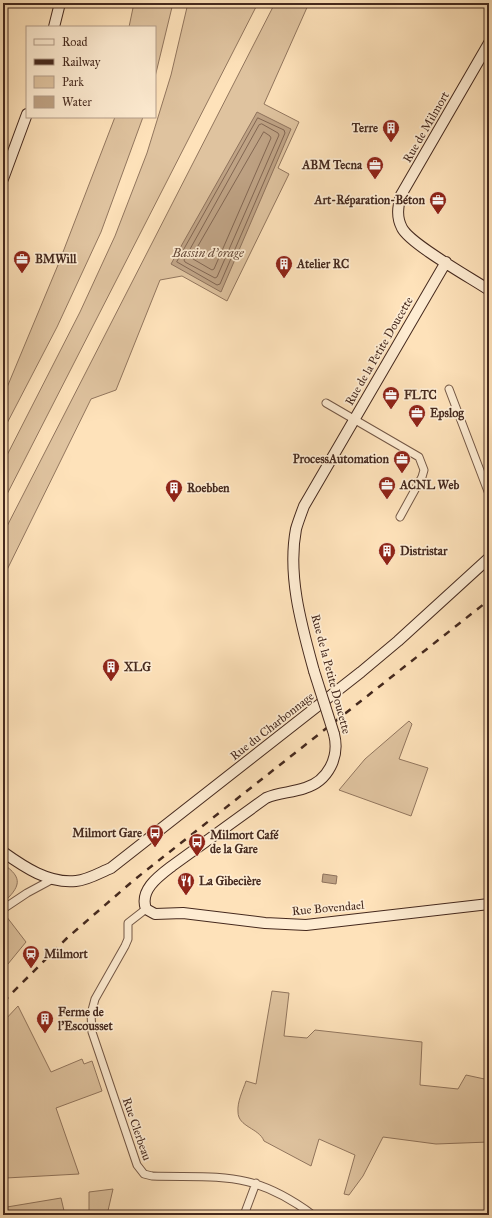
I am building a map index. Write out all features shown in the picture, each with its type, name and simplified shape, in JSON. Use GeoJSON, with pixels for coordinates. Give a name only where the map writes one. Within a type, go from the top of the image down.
{"type":"FeatureCollection","features":[{"type":"Feature","properties":{"kind":"street"},"geometry":{"type":"LineString","coordinates":[[54,26],[60,3]]}},
{"type":"Feature","properties":{"kind":"street","name":"Rue de Milmort"},"geometry":{"type":"LineString","coordinates":[[446,262],[412,240],[401,227],[398,207],[401,195],[489,43]]}},
{"type":"Feature","properties":{"kind":"street"},"geometry":{"type":"LineString","coordinates":[[3,179],[26,117]]}},
{"type":"Feature","properties":{"kind":"street"},"geometry":{"type":"LineString","coordinates":[[446,262],[489,290]]}},
{"type":"Feature","properties":{"kind":"street","name":"Rue de la Petite Doucette"},"geometry":{"type":"LineString","coordinates":[[146,909],[144,901],[148,890],[158,877],[172,866],[266,798],[280,792],[304,789],[322,778],[330,769],[335,755],[334,734],[314,671],[295,586],[293,568],[296,529],[307,500],[446,262]]}},
{"type":"Feature","properties":{"kind":"street"},"geometry":{"type":"LineString","coordinates":[[449,389],[489,494]]}},
{"type":"Feature","properties":{"kind":"street"},"geometry":{"type":"LineString","coordinates":[[326,403],[419,457],[424,470],[422,477],[400,517]]}},
{"type":"Feature","properties":{"kind":"street","name":"Rue du Charbonnage"},"geometry":{"type":"LineString","coordinates":[[53,879],[77,881],[111,868],[250,760],[386,651],[489,558]]}},
{"type":"Feature","properties":{"kind":"street"},"geometry":{"type":"LineString","coordinates":[[3,852],[27,869],[53,879]]}},
{"type":"Feature","properties":{"kind":"street"},"geometry":{"type":"LineString","coordinates":[[3,909],[26,893],[53,879]]}},
{"type":"Feature","properties":{"kind":"street","name":"Rue Bovendael"},"geometry":{"type":"LineString","coordinates":[[146,909],[156,914],[183,913],[271,924],[306,925],[489,904]]}},
{"type":"Feature","properties":{"kind":"street","name":"Rue Clerbeau"},"geometry":{"type":"LineString","coordinates":[[146,909],[128,923],[128,939],[95,999],[91,1014],[92,1032],[137,1165],[144,1174],[152,1176],[218,1176],[256,1183],[280,1193],[313,1215]]}},
{"type":"Feature","properties":{"kind":"street"},"geometry":{"type":"LineString","coordinates":[[244,1215],[256,1183]]}},
{"type":"Feature","properties":{"kind":"green space"},"geometry":{"type":"Polygon","coordinates":[[[134,3],[173,3],[156,73],[156,26],[129,26],[134,3]]]}},
{"type":"Feature","properties":{"kind":"green space"},"geometry":{"type":"Polygon","coordinates":[[[188,3],[258,3],[3,502],[3,463],[80,312],[115,236],[147,153],[171,75],[188,3]]]}},
{"type":"Feature","properties":{"kind":"green space"},"geometry":{"type":"Polygon","coordinates":[[[275,3],[309,3],[264,104],[299,122],[278,168],[289,174],[227,301],[182,276],[160,280],[116,390],[91,399],[3,578],[3,534],[275,3]]]}},
{"type":"Feature","properties":{"kind":"green space"},"geometry":{"type":"Polygon","coordinates":[[[115,118],[143,118],[101,232],[57,327],[3,431],[3,397],[58,265],[115,118]]]}},
{"type":"Feature","properties":{"kind":"green space"},"geometry":{"type":"Polygon","coordinates":[[[409,721],[412,724],[399,759],[428,768],[411,816],[339,790],[365,759],[409,721]]]}},
{"type":"Feature","properties":{"kind":"green space"},"geometry":{"type":"Polygon","coordinates":[[[3,864],[10,869],[17,878],[17,883],[13,892],[3,903],[3,864]]]}},
{"type":"Feature","properties":{"kind":"green space"},"geometry":{"type":"Polygon","coordinates":[[[3,912],[26,942],[3,970],[3,912]]]}},
{"type":"Feature","properties":{"kind":"green space"},"geometry":{"type":"Polygon","coordinates":[[[272,991],[289,993],[284,1036],[307,1038],[315,1030],[422,1042],[420,1085],[458,1089],[466,1075],[489,1080],[489,1142],[436,1144],[383,1137],[363,1176],[349,1195],[344,1194],[355,1155],[319,1139],[311,1166],[264,1141],[258,1133],[241,1121],[238,1112],[238,1104],[246,1081],[256,1084],[272,991]]]}},
{"type":"Feature","properties":{"kind":"green space"},"geometry":{"type":"Polygon","coordinates":[[[18,1006],[51,1072],[82,1059],[84,1064],[92,1061],[102,1091],[56,1108],[79,1174],[6,1178],[3,1189],[3,1022],[18,1006]]]}},
{"type":"Feature","properties":{"kind":"green space"},"geometry":{"type":"Polygon","coordinates":[[[3,1189],[7,1207],[61,1198],[65,1215],[41,1215],[3,1210],[3,1189]]]}},
{"type":"Feature","properties":{"kind":"green space"},"geometry":{"type":"Polygon","coordinates":[[[113,1189],[107,1215],[77,1215],[89,1213],[89,1192],[113,1189]]]}},
{"type":"Feature","properties":{"kind":"water","name":"Bassin d'orage"},"geometry":{"type":"Polygon","coordinates":[[[257,112],[291,129],[221,292],[171,264],[257,112]]]}},
{"type":"Feature","properties":{"kind":"water"},"geometry":{"type":"Polygon","coordinates":[[[323,874],[337,876],[336,884],[322,882],[323,874]]]}},
{"type":"Feature","properties":{"kind":"railway"},"geometry":{"type":"LineString","coordinates":[[3,1002],[67,938],[134,880],[489,600]]}},
{"type":"Feature","properties":{"kind":"place","name":"Terre"},"geometry":{"type":"Point","coordinates":[391,143]}},
{"type":"Feature","properties":{"kind":"place","name":"ABM Tecna"},"geometry":{"type":"Point","coordinates":[375,180]}},
{"type":"Feature","properties":{"kind":"place","name":"Art-Réparation-Béton"},"geometry":{"type":"Point","coordinates":[438,215]}},
{"type":"Feature","properties":{"kind":"place","name":"BMWill"},"geometry":{"type":"Point","coordinates":[22,274]}},
{"type":"Feature","properties":{"kind":"place","name":"Atelier RC"},"geometry":{"type":"Point","coordinates":[284,279]}},
{"type":"Feature","properties":{"kind":"place","name":"FLTC"},"geometry":{"type":"Point","coordinates":[391,410]}},
{"type":"Feature","properties":{"kind":"place","name":"Epslog"},"geometry":{"type":"Point","coordinates":[417,428]}},
{"type":"Feature","properties":{"kind":"place","name":"ProcessAutomation"},"geometry":{"type":"Point","coordinates":[402,474]}},
{"type":"Feature","properties":{"kind":"place","name":"ACNL Web"},"geometry":{"type":"Point","coordinates":[387,500]}},
{"type":"Feature","properties":{"kind":"place","name":"Roebben"},"geometry":{"type":"Point","coordinates":[174,503]}},
{"type":"Feature","properties":{"kind":"place","name":"Distristar"},"geometry":{"type":"Point","coordinates":[387,566]}},
{"type":"Feature","properties":{"kind":"place","name":"XLG"},"geometry":{"type":"Point","coordinates":[111,682]}},
{"type":"Feature","properties":{"kind":"place","name":"Milmort Gare"},"geometry":{"type":"Point","coordinates":[155,848]}},
{"type":"Feature","properties":{"kind":"place","name":"Milmort Café de la Gare"},"geometry":{"type":"Point","coordinates":[197,857]}},
{"type":"Feature","properties":{"kind":"place","name":"La Gibecière"},"geometry":{"type":"Point","coordinates":[186,896]}},
{"type":"Feature","properties":{"kind":"place","name":"Milmort"},"geometry":{"type":"Point","coordinates":[31,969]}},
{"type":"Feature","properties":{"kind":"place","name":"Ferme de l'Escousset"},"geometry":{"type":"Point","coordinates":[45,1034]}}]}
